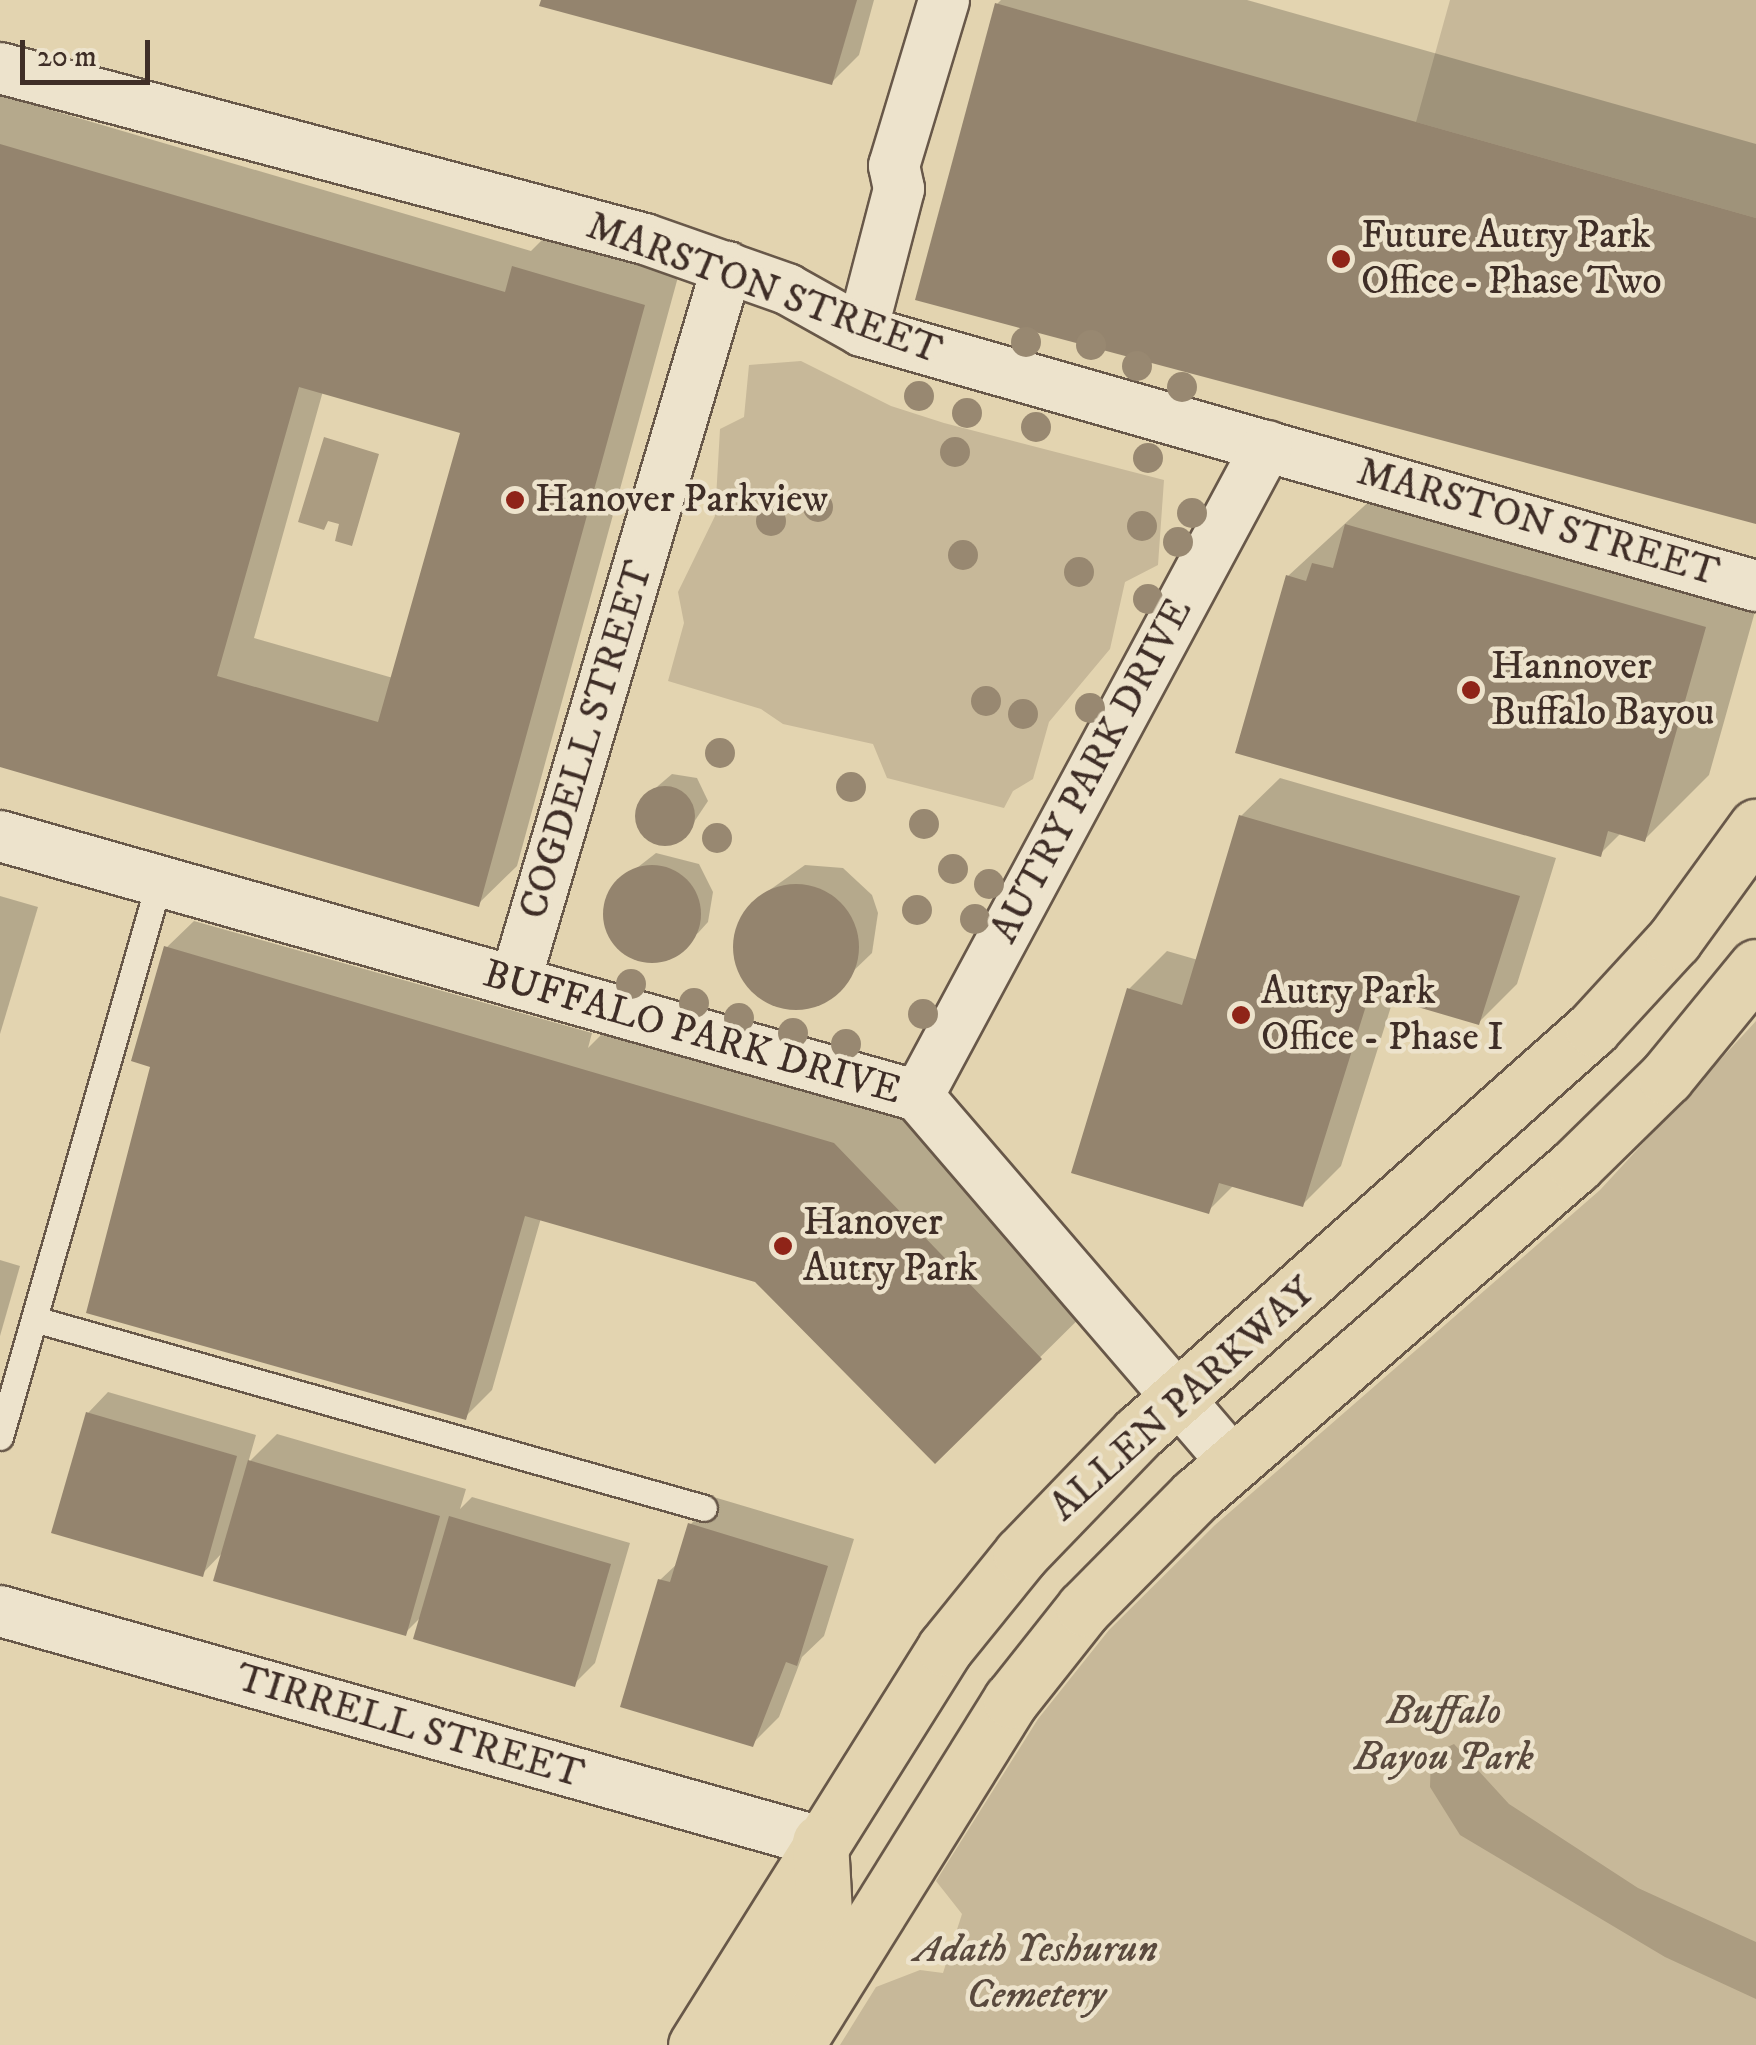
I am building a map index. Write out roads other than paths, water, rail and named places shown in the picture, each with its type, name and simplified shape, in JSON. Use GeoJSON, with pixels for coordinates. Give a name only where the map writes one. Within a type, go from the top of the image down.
{"type":"FeatureCollection","features":[{"type":"Feature","properties":{"kind":"main road","name":"ALLEN PARKWAY"},"geometry":{"type":"LineString","coordinates":[[696,2045],[945,1648],[1021,1554],[1074,1494],[1593,1028],[1674,940],[1756,827]]}},
{"type":"Feature","properties":{"kind":"main road","name":"ALLEN PARKWAY"},"geometry":{"type":"LineString","coordinates":[[796,2045],[1011,1700],[1084,1608],[1234,1464],[1576,1165],[1666,1077],[1756,966]]}},
{"type":"Feature","properties":{"kind":"main road"},"geometry":{"type":"LineString","coordinates":[[744,2045],[824,1913],[820,1842]]}},
{"type":"Feature","properties":{"kind":"street"},"geometry":{"type":"LineString","coordinates":[[862,331],[899,189],[894,166],[944,0]]}},
{"type":"Feature","properties":{"kind":"street","name":"MARSTON STREET"},"geometry":{"type":"LineString","coordinates":[[0,68],[645,239],[787,289],[862,331],[1756,586]]}},
{"type":"Feature","properties":{"kind":"street","name":"COGDELL STREET"},"geometry":{"type":"LineString","coordinates":[[515,982],[727,267]]}},
{"type":"Feature","properties":{"kind":"street","name":"AUTRY PARK DRIVE"},"geometry":{"type":"LineString","coordinates":[[918,1096],[1267,446]]}},
{"type":"Feature","properties":{"kind":"street","name":"BUFFALO PARK DRIVE"},"geometry":{"type":"LineString","coordinates":[[0,836],[918,1096],[1234,1464]]}},
{"type":"Feature","properties":{"kind":"street","name":"TIRRELL STREET"},"geometry":{"type":"LineString","coordinates":[[0,1612],[820,1842]]}},
{"type":"Feature","properties":{"kind":"lane"},"geometry":{"type":"LineString","coordinates":[[0,1437],[159,882]]}},
{"type":"Feature","properties":{"kind":"lane"},"geometry":{"type":"LineString","coordinates":[[34,1319],[704,1508]]}},
{"type":"Feature","properties":{"kind":"place","name":"Future Autry Park Office - Phase Two"},"geometry":{"type":"Point","coordinates":[1341,259]}},
{"type":"Feature","properties":{"kind":"place","name":"Hanover Parkview"},"geometry":{"type":"Point","coordinates":[515,500]}},
{"type":"Feature","properties":{"kind":"place","name":"Hannover Buffalo Bayou"},"geometry":{"type":"Point","coordinates":[1471,690]}},
{"type":"Feature","properties":{"kind":"place","name":"Autry Park Office - Phase I"},"geometry":{"type":"Point","coordinates":[1241,1015]}},
{"type":"Feature","properties":{"kind":"place","name":"Hanover Autry Park"},"geometry":{"type":"Point","coordinates":[783,1246]}},
{"type":"Feature","properties":{"kind":"park label","name":"Buffalo Bayou Park"},"geometry":{"type":"Point","coordinates":[1444,1735]}},
{"type":"Feature","properties":{"kind":"park label","name":"Adath Yeshurun Cemetery"},"geometry":{"type":"Point","coordinates":[1036,1973]}}]}
